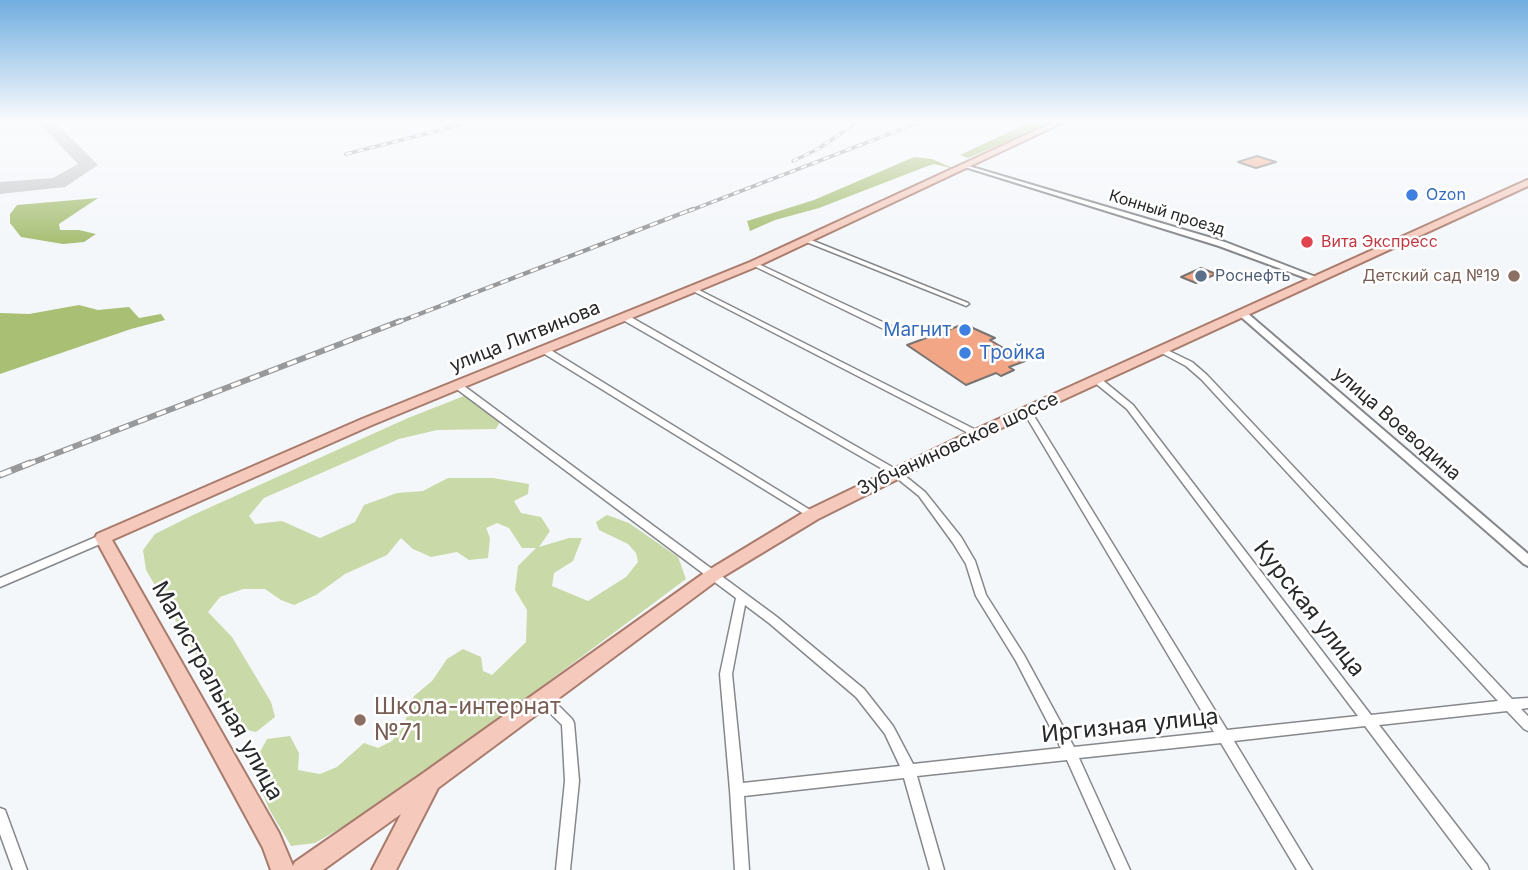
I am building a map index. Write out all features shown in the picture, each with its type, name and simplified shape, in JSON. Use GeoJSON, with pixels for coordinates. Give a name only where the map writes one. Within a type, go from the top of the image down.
{"type":"FeatureCollection","features":[{"type":"Feature","properties":{"kind":"main road","name":"улица Литвинова"},"geometry":{"type":"LineString","coordinates":[[103,538],[457,385],[754,264],[976,162]]}},
{"type":"Feature","properties":{"kind":"main road","name":"Зубчаниновское шоссе"},"geometry":{"type":"LineString","coordinates":[[303,870],[713,575],[812,515],[977,433],[1528,183]]}},
{"type":"Feature","properties":{"kind":"main road","name":"Магистральная улица"},"geometry":{"type":"LineString","coordinates":[[103,538],[271,841],[283,870]]}},
{"type":"Feature","properties":{"kind":"main road","name":"Зубчаниновское шоссе"},"geometry":{"type":"LineString","coordinates":[[384,870],[430,781]]}},
{"type":"Feature","properties":{"kind":"street","name":"Конный проезд"},"geometry":{"type":"LineString","coordinates":[[967,166],[1222,244],[1317,279]]}},
{"type":"Feature","properties":{"kind":"street"},"geometry":{"type":"LineString","coordinates":[[806,240],[966,304]]}},
{"type":"Feature","properties":{"kind":"street"},"geometry":{"type":"LineString","coordinates":[[754,264],[901,334]]}},
{"type":"Feature","properties":{"kind":"street"},"geometry":{"type":"LineString","coordinates":[[693,289],[977,433]]}},
{"type":"Feature","properties":{"kind":"street","name":"улица Воеводина"},"geometry":{"type":"LineString","coordinates":[[1243,314],[1528,561]]}},
{"type":"Feature","properties":{"kind":"street"},"geometry":{"type":"LineString","coordinates":[[626,318],[896,473],[922,495],[957,540],[971,564],[981,596],[1020,658],[1071,754],[1123,870]]}},
{"type":"Feature","properties":{"kind":"street"},"geometry":{"type":"LineString","coordinates":[[546,351],[812,515]]}},
{"type":"Feature","properties":{"kind":"street"},"geometry":{"type":"LineString","coordinates":[[1162,351],[1205,377],[1528,725]]}},
{"type":"Feature","properties":{"kind":"street","name":"Курская улица"},"geometry":{"type":"LineString","coordinates":[[1097,380],[1130,407],[1178,474],[1482,870]]}},
{"type":"Feature","properties":{"kind":"street"},"geometry":{"type":"LineString","coordinates":[[457,385],[814,652],[860,693],[889,730],[909,771],[937,870]]}},
{"type":"Feature","properties":{"kind":"street"},"geometry":{"type":"LineString","coordinates":[[1027,411],[1305,870]]}},
{"type":"Feature","properties":{"kind":"street","name":"улица Литвинова"},"geometry":{"type":"LineString","coordinates":[[0,583],[103,538]]}},
{"type":"Feature","properties":{"kind":"street"},"geometry":{"type":"LineString","coordinates":[[741,598],[726,674],[742,870]]}},
{"type":"Feature","properties":{"kind":"street"},"geometry":{"type":"LineString","coordinates":[[542,697],[568,723],[572,781],[563,870]]}},
{"type":"Feature","properties":{"kind":"street","name":"Иргизная улица"},"geometry":{"type":"LineString","coordinates":[[737,790],[1528,703]]}},
{"type":"Feature","properties":{"kind":"street"},"geometry":{"type":"LineString","coordinates":[[0,815],[20,870]]}},
{"type":"Feature","properties":{"kind":"green space"},"geometry":{"type":"Polygon","coordinates":[[[903,162],[938,162],[955,169],[934,164],[750,231],[747,221],[814,200],[903,162]]]}},
{"type":"Feature","properties":{"kind":"green space"},"geometry":{"type":"Polygon","coordinates":[[[98,198],[59,224],[60,230],[96,234],[84,242],[63,244],[21,237],[10,223],[10,214],[17,205],[98,198]]]}},
{"type":"Feature","properties":{"kind":"green space"},"geometry":{"type":"Polygon","coordinates":[[[79,305],[98,310],[129,307],[139,318],[161,314],[165,320],[0,374],[0,313],[29,314],[79,305]]]}},
{"type":"Feature","properties":{"kind":"green space"},"geometry":{"type":"Polygon","coordinates":[[[469,394],[501,420],[496,429],[437,430],[399,439],[264,498],[249,516],[255,524],[282,521],[320,538],[355,522],[364,505],[397,493],[423,491],[448,478],[493,478],[529,484],[528,494],[514,501],[521,513],[541,517],[550,531],[539,547],[569,538],[582,538],[573,561],[554,573],[552,586],[588,601],[626,577],[638,562],[636,553],[628,544],[599,530],[596,522],[607,515],[629,523],[678,557],[686,579],[506,713],[346,825],[315,843],[291,846],[269,809],[252,767],[267,739],[290,736],[299,753],[298,770],[320,774],[337,767],[364,743],[378,748],[392,741],[403,727],[414,696],[432,681],[447,659],[463,649],[481,657],[483,671],[492,675],[526,642],[527,610],[515,590],[518,566],[536,548],[522,548],[509,528],[497,523],[486,528],[490,538],[488,558],[469,560],[457,552],[431,557],[413,549],[401,538],[387,555],[345,574],[316,595],[294,605],[265,589],[243,589],[220,597],[208,612],[232,637],[271,702],[275,717],[256,732],[239,728],[146,570],[143,550],[155,534],[193,515],[408,418],[469,394]]]}},
{"type":"Feature","properties":{"kind":"building"},"geometry":{"type":"Polygon","coordinates":[[[1238,162],[1275,162],[1276,162],[1256,168],[1238,162]]]}},
{"type":"Feature","properties":{"kind":"building","name":"Роснефть"},"geometry":{"type":"Polygon","coordinates":[[[1201,268],[1216,274],[1196,283],[1181,277],[1201,268]]]}},
{"type":"Feature","properties":{"kind":"building","name":"Тройка"},"geometry":{"type":"Polygon","coordinates":[[[964,324],[995,338],[990,340],[1025,361],[1009,367],[1014,370],[1001,376],[996,373],[966,385],[907,345],[964,324]]]}},
{"type":"Feature","properties":{"kind":"taxiway"},"geometry":{"type":"LineString","coordinates":[[0,188],[58,183],[89,165],[86,162]]}},
{"type":"Feature","properties":{"kind":"railway"},"geometry":{"type":"LineString","coordinates":[[689,211],[817,162]]}},
{"type":"Feature","properties":{"kind":"railway"},"geometry":{"type":"LineString","coordinates":[[396,323],[693,209]]}},
{"type":"Feature","properties":{"kind":"railway"},"geometry":{"type":"LineString","coordinates":[[26,465],[400,321]]}},
{"type":"Feature","properties":{"kind":"railway"},"geometry":{"type":"LineString","coordinates":[[0,475],[30,463]]}},
{"type":"Feature","properties":{"kind":"place","name":"Ozon"},"geometry":{"type":"Point","coordinates":[1412,195]}},
{"type":"Feature","properties":{"kind":"place","name":"Вита Экспресс"},"geometry":{"type":"Point","coordinates":[1307,242]}},
{"type":"Feature","properties":{"kind":"place","name":"Роснефть"},"geometry":{"type":"Point","coordinates":[1201,276]}},
{"type":"Feature","properties":{"kind":"place","name":"Детский сад №19"},"geometry":{"type":"Point","coordinates":[1514,276]}},
{"type":"Feature","properties":{"kind":"place","name":"Магнит"},"geometry":{"type":"Point","coordinates":[965,330]}},
{"type":"Feature","properties":{"kind":"place","name":"Тройка"},"geometry":{"type":"Point","coordinates":[965,353]}},
{"type":"Feature","properties":{"kind":"place","name":"Школа-интернат №71"},"geometry":{"type":"Point","coordinates":[360,720]}}]}
